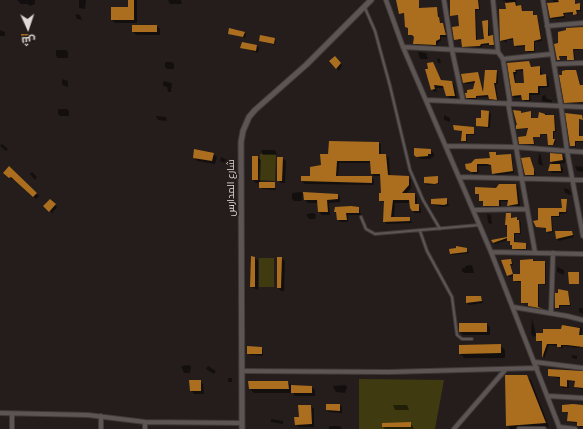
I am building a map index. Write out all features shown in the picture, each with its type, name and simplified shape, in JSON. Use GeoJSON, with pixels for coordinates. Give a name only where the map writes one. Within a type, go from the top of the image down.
{"type":"FeatureCollection","features":[{"type":"Feature","properties":{"kind":"street","name":"شارع المدارس"},"geometry":{"type":"LineString","coordinates":[[242,426],[241,142],[243,131],[249,117],[255,110],[306,65],[371,0]]}},
{"type":"Feature","properties":{"kind":"street"},"geometry":{"type":"LineString","coordinates":[[386,0],[403,47],[492,252],[560,428],[576,429]]}},
{"type":"Feature","properties":{"kind":"street"},"geometry":{"type":"LineString","coordinates":[[444,0],[452,50],[463,101]]}},
{"type":"Feature","properties":{"kind":"street"},"geometry":{"type":"LineString","coordinates":[[493,0],[498,52],[503,59],[515,147],[535,252]]}},
{"type":"Feature","properties":{"kind":"street"},"geometry":{"type":"LineString","coordinates":[[543,0],[567,151],[583,236]]}},
{"type":"Feature","properties":{"kind":"street"},"geometry":{"type":"LineString","coordinates":[[547,26],[583,23]]}},
{"type":"Feature","properties":{"kind":"street"},"geometry":{"type":"LineString","coordinates":[[403,47],[498,52]]}},
{"type":"Feature","properties":{"kind":"street"},"geometry":{"type":"LineString","coordinates":[[503,59],[552,54]]}},
{"type":"Feature","properties":{"kind":"street"},"geometry":{"type":"LineString","coordinates":[[554,64],[583,63]]}},
{"type":"Feature","properties":{"kind":"street"},"geometry":{"type":"LineString","coordinates":[[426,100],[583,107]]}},
{"type":"Feature","properties":{"kind":"street"},"geometry":{"type":"LineString","coordinates":[[446,146],[515,147],[583,152]]}},
{"type":"Feature","properties":{"kind":"street"},"geometry":{"type":"LineString","coordinates":[[460,177],[520,177],[583,180]]}},
{"type":"Feature","properties":{"kind":"street"},"geometry":{"type":"LineString","coordinates":[[474,210],[526,209]]}},
{"type":"Feature","properties":{"kind":"street"},"geometry":{"type":"LineString","coordinates":[[492,252],[583,254]]}},
{"type":"Feature","properties":{"kind":"street"},"geometry":{"type":"LineString","coordinates":[[551,313],[553,253]]}},
{"type":"Feature","properties":{"kind":"street"},"geometry":{"type":"LineString","coordinates":[[513,307],[583,320]]}},
{"type":"Feature","properties":{"kind":"street"},"geometry":{"type":"LineString","coordinates":[[535,362],[583,368]]}},
{"type":"Feature","properties":{"kind":"street"},"geometry":{"type":"LineString","coordinates":[[242,371],[389,372],[537,368]]}},
{"type":"Feature","properties":{"kind":"street"},"geometry":{"type":"LineString","coordinates":[[454,429],[506,369]]}},
{"type":"Feature","properties":{"kind":"street"},"geometry":{"type":"LineString","coordinates":[[548,396],[583,398]]}},
{"type":"Feature","properties":{"kind":"street"},"geometry":{"type":"LineString","coordinates":[[0,413],[75,414],[145,422],[242,426]]}},
{"type":"Feature","properties":{"kind":"street"},"geometry":{"type":"LineString","coordinates":[[12,414],[12,429]]}},
{"type":"Feature","properties":{"kind":"street"},"geometry":{"type":"LineString","coordinates":[[101,416],[101,429]]}},
{"type":"Feature","properties":{"kind":"street"},"geometry":{"type":"LineString","coordinates":[[145,422],[145,429]]}},
{"type":"Feature","properties":{"kind":"street"},"geometry":{"type":"LineString","coordinates":[[520,429],[544,429]]}},
{"type":"Feature","properties":{"kind":"lane"},"geometry":{"type":"LineString","coordinates":[[364,7],[375,31],[410,170],[423,200],[440,229]]}},
{"type":"Feature","properties":{"kind":"lane"},"geometry":{"type":"LineString","coordinates":[[360,217],[366,229],[375,234],[480,225]]}},
{"type":"Feature","properties":{"kind":"lane"},"geometry":{"type":"LineString","coordinates":[[420,231],[431,257],[452,297],[457,335],[462,339],[472,339]]}},
{"type":"Feature","properties":{"kind":"shaded area"},"geometry":{"type":"Polygon","coordinates":[[[260,154],[276,154],[275,181],[259,180],[260,154]]]}},
{"type":"Feature","properties":{"kind":"shaded area"},"geometry":{"type":"Polygon","coordinates":[[[259,258],[274,258],[274,287],[259,287],[259,258]]]}},
{"type":"Feature","properties":{"kind":"shaded area"},"geometry":{"type":"Polygon","coordinates":[[[359,379],[444,380],[435,429],[359,429],[359,379]]]}},
{"type":"Feature","properties":{"kind":"building"},"geometry":{"type":"Polygon","coordinates":[[[128,0],[134,0],[134,20],[111,20],[111,7],[128,7],[128,0]]]}},
{"type":"Feature","properties":{"kind":"building"},"geometry":{"type":"Polygon","coordinates":[[[396,0],[419,0],[419,8],[437,7],[438,17],[440,23],[443,23],[446,35],[440,35],[440,39],[436,41],[436,45],[413,44],[414,37],[412,35],[408,35],[408,28],[405,27],[404,13],[399,14],[396,0]]]}},
{"type":"Feature","properties":{"kind":"building"},"geometry":{"type":"Polygon","coordinates":[[[450,0],[478,0],[479,9],[475,9],[476,40],[484,39],[482,21],[488,20],[488,36],[493,35],[494,45],[489,45],[489,43],[481,44],[480,46],[462,47],[461,39],[454,40],[452,27],[459,26],[458,15],[450,16],[450,0]]]}},
{"type":"Feature","properties":{"kind":"building"},"geometry":{"type":"Polygon","coordinates":[[[558,0],[575,0],[575,4],[580,3],[580,10],[576,10],[577,14],[573,15],[573,12],[563,13],[564,16],[550,18],[547,3],[559,2],[558,0]]]}},
{"type":"Feature","properties":{"kind":"building"},"geometry":{"type":"Polygon","coordinates":[[[515,2],[516,6],[521,5],[522,11],[533,11],[533,15],[537,15],[541,39],[534,41],[534,51],[525,51],[525,45],[514,46],[513,38],[500,41],[499,9],[506,9],[505,3],[515,2]]]}},
{"type":"Feature","properties":{"kind":"building"},"geometry":{"type":"Polygon","coordinates":[[[132,25],[157,25],[157,32],[132,32],[132,25]]]}},
{"type":"Feature","properties":{"kind":"building"},"geometry":{"type":"Polygon","coordinates":[[[583,27],[583,49],[573,49],[574,60],[567,60],[567,56],[559,56],[560,60],[557,60],[554,44],[558,43],[558,32],[566,30],[566,28],[583,27]]]}},
{"type":"Feature","properties":{"kind":"building"},"geometry":{"type":"Polygon","coordinates":[[[229,28],[245,32],[243,37],[228,34],[229,28]]]}},
{"type":"Feature","properties":{"kind":"building"},"geometry":{"type":"Polygon","coordinates":[[[21,34],[34,34],[34,40],[22,40],[21,34]]]}},
{"type":"Feature","properties":{"kind":"building"},"geometry":{"type":"Polygon","coordinates":[[[260,35],[275,38],[274,44],[259,41],[260,35]]]}},
{"type":"Feature","properties":{"kind":"building"},"geometry":{"type":"Polygon","coordinates":[[[242,42],[257,45],[256,51],[240,48],[242,42]]]}},
{"type":"Feature","properties":{"kind":"building"},"geometry":{"type":"Polygon","coordinates":[[[335,56],[341,63],[336,69],[329,61],[335,56]]]}},
{"type":"Feature","properties":{"kind":"building"},"geometry":{"type":"Polygon","coordinates":[[[529,61],[531,67],[540,66],[540,75],[546,74],[547,86],[538,86],[538,93],[529,93],[529,100],[522,100],[521,95],[512,96],[507,63],[529,61]],[[523,69],[515,70],[516,72],[513,72],[515,83],[524,83],[523,69]]]}},
{"type":"Feature","properties":{"kind":"building"},"geometry":{"type":"Polygon","coordinates":[[[433,62],[441,80],[452,81],[455,96],[446,96],[443,86],[434,85],[435,89],[431,90],[425,69],[428,69],[427,63],[433,62]]]}},
{"type":"Feature","properties":{"kind":"building"},"geometry":{"type":"Polygon","coordinates":[[[485,70],[497,70],[496,83],[494,83],[497,100],[489,99],[488,95],[476,96],[476,98],[466,98],[465,93],[467,93],[467,90],[473,89],[475,81],[463,83],[461,74],[478,72],[483,92],[485,70]]]}},
{"type":"Feature","properties":{"kind":"building"},"geometry":{"type":"Polygon","coordinates":[[[576,70],[580,85],[583,85],[583,102],[564,103],[559,75],[562,75],[562,71],[576,70]]]}},
{"type":"Feature","properties":{"kind":"building"},"geometry":{"type":"Polygon","coordinates":[[[481,110],[489,111],[488,127],[476,126],[476,118],[481,118],[481,110]]]}},
{"type":"Feature","properties":{"kind":"building"},"geometry":{"type":"Polygon","coordinates":[[[513,110],[521,111],[521,113],[531,111],[531,118],[538,118],[539,112],[545,115],[554,115],[555,131],[553,131],[553,139],[555,139],[553,145],[548,145],[547,134],[540,134],[540,137],[533,137],[534,144],[519,144],[518,137],[526,136],[528,128],[516,129],[517,125],[513,110]]]}},
{"type":"Feature","properties":{"kind":"building"},"geometry":{"type":"Polygon","coordinates":[[[565,113],[582,115],[583,120],[579,119],[579,136],[583,136],[583,141],[575,141],[575,146],[570,146],[565,113]]]}},
{"type":"Feature","properties":{"kind":"building"},"geometry":{"type":"Polygon","coordinates":[[[453,125],[474,127],[474,134],[466,134],[466,141],[461,141],[462,131],[454,130],[453,125]]]}},
{"type":"Feature","properties":{"kind":"building"},"geometry":{"type":"Polygon","coordinates":[[[329,141],[379,142],[379,154],[386,154],[388,175],[409,176],[409,185],[402,193],[415,193],[415,204],[419,204],[419,211],[412,211],[409,200],[393,200],[391,217],[410,217],[410,221],[383,222],[384,201],[379,201],[379,193],[381,193],[380,174],[371,174],[370,161],[337,161],[336,176],[372,176],[372,183],[301,181],[301,176],[310,176],[310,167],[321,165],[320,154],[328,154],[329,141]]]}},
{"type":"Feature","properties":{"kind":"building"},"geometry":{"type":"Polygon","coordinates":[[[414,148],[431,149],[431,154],[428,154],[428,156],[416,157],[414,155],[414,148]]]}},
{"type":"Feature","properties":{"kind":"building"},"geometry":{"type":"Polygon","coordinates":[[[194,149],[214,153],[212,161],[193,158],[194,149]]]}},
{"type":"Feature","properties":{"kind":"building"},"geometry":{"type":"Polygon","coordinates":[[[489,152],[496,152],[496,155],[511,154],[513,171],[492,174],[491,165],[487,164],[477,164],[477,172],[471,172],[466,169],[465,164],[471,163],[475,159],[490,158],[489,152]]]}},
{"type":"Feature","properties":{"kind":"building"},"geometry":{"type":"Polygon","coordinates":[[[550,153],[562,154],[563,160],[550,162],[550,153]]]}},
{"type":"Feature","properties":{"kind":"building"},"geometry":{"type":"Polygon","coordinates":[[[252,156],[258,156],[258,180],[252,180],[252,156]]]}},
{"type":"Feature","properties":{"kind":"building"},"geometry":{"type":"Polygon","coordinates":[[[277,157],[283,157],[282,181],[277,181],[277,157]]]}},
{"type":"Feature","properties":{"kind":"building"},"geometry":{"type":"Polygon","coordinates":[[[530,157],[534,169],[534,175],[525,175],[521,158],[530,157]]]}},
{"type":"Feature","properties":{"kind":"building"},"geometry":{"type":"Polygon","coordinates":[[[550,164],[560,164],[561,171],[548,171],[550,164]]]}},
{"type":"Feature","properties":{"kind":"building"},"geometry":{"type":"Polygon","coordinates":[[[9,166],[37,193],[33,197],[11,177],[9,178],[3,173],[9,166]]]}},
{"type":"Feature","properties":{"kind":"building"},"geometry":{"type":"Polygon","coordinates":[[[438,176],[438,183],[424,183],[424,177],[438,176]]]}},
{"type":"Feature","properties":{"kind":"building"},"geometry":{"type":"Polygon","coordinates":[[[259,182],[275,182],[275,188],[259,188],[259,182]]]}},
{"type":"Feature","properties":{"kind":"building"},"geometry":{"type":"Polygon","coordinates":[[[499,184],[516,184],[518,204],[507,206],[508,200],[499,200],[499,206],[483,206],[483,201],[479,201],[479,194],[475,194],[475,187],[496,188],[499,184]]]}},
{"type":"Feature","properties":{"kind":"building"},"geometry":{"type":"Polygon","coordinates":[[[303,192],[338,194],[338,199],[327,200],[328,212],[318,212],[317,200],[304,200],[303,192]]]}},
{"type":"Feature","properties":{"kind":"building"},"geometry":{"type":"Polygon","coordinates":[[[447,198],[447,204],[431,204],[431,199],[447,198]]]}},
{"type":"Feature","properties":{"kind":"building"},"geometry":{"type":"Polygon","coordinates":[[[50,199],[56,204],[49,212],[43,206],[50,199]]]}},
{"type":"Feature","properties":{"kind":"building"},"geometry":{"type":"Polygon","coordinates":[[[561,199],[567,199],[566,212],[559,212],[559,216],[551,216],[552,231],[546,232],[546,228],[536,227],[533,221],[538,220],[538,208],[562,208],[561,199]]]}},
{"type":"Feature","properties":{"kind":"building"},"geometry":{"type":"Polygon","coordinates":[[[335,207],[359,207],[359,213],[346,213],[347,220],[337,220],[336,212],[334,212],[335,207]]]}},
{"type":"Feature","properties":{"kind":"building"},"geometry":{"type":"Polygon","coordinates":[[[506,213],[511,213],[511,218],[517,217],[517,220],[519,220],[520,233],[514,233],[514,242],[526,243],[526,249],[512,249],[512,245],[510,245],[510,241],[507,241],[507,238],[493,243],[491,240],[507,237],[507,225],[505,225],[506,213]]]}},
{"type":"Feature","properties":{"kind":"building"},"geometry":{"type":"Polygon","coordinates":[[[555,231],[572,231],[573,235],[556,239],[555,231]]]}},
{"type":"Feature","properties":{"kind":"building"},"geometry":{"type":"Polygon","coordinates":[[[456,246],[467,248],[467,252],[450,254],[449,249],[456,248],[456,246]]]}},
{"type":"Feature","properties":{"kind":"building"},"geometry":{"type":"Polygon","coordinates":[[[251,256],[255,257],[255,287],[250,287],[251,256]]]}},
{"type":"Feature","properties":{"kind":"building"},"geometry":{"type":"Polygon","coordinates":[[[277,257],[282,257],[281,288],[277,288],[277,257]]]}},
{"type":"Feature","properties":{"kind":"building"},"geometry":{"type":"Polygon","coordinates":[[[511,259],[512,264],[510,264],[513,274],[507,276],[501,260],[511,259]]]}},
{"type":"Feature","properties":{"kind":"building"},"geometry":{"type":"Polygon","coordinates":[[[533,259],[533,261],[545,261],[545,284],[538,284],[538,307],[544,309],[528,306],[528,303],[521,303],[521,281],[513,281],[513,274],[520,274],[520,260],[533,259]]]}},
{"type":"Feature","properties":{"kind":"building"},"geometry":{"type":"Polygon","coordinates":[[[568,272],[579,272],[579,284],[569,284],[568,272]]]}},
{"type":"Feature","properties":{"kind":"building"},"geometry":{"type":"Polygon","coordinates":[[[558,289],[568,291],[570,305],[559,305],[559,308],[555,308],[555,293],[558,293],[558,289]]]}},
{"type":"Feature","properties":{"kind":"building"},"geometry":{"type":"Polygon","coordinates":[[[466,296],[481,296],[482,301],[466,303],[466,296]]]}},
{"type":"Feature","properties":{"kind":"building"},"geometry":{"type":"Polygon","coordinates":[[[459,323],[487,323],[487,332],[459,332],[459,323]]]}},
{"type":"Feature","properties":{"kind":"building"},"geometry":{"type":"Polygon","coordinates":[[[562,325],[580,328],[579,335],[583,335],[583,347],[561,345],[561,347],[557,347],[557,344],[547,344],[542,358],[542,341],[536,341],[536,333],[543,333],[543,329],[561,329],[562,325]]]}},
{"type":"Feature","properties":{"kind":"building"},"geometry":{"type":"Polygon","coordinates":[[[501,344],[501,353],[459,354],[459,345],[501,344]]]}},
{"type":"Feature","properties":{"kind":"building"},"geometry":{"type":"Polygon","coordinates":[[[247,346],[262,347],[262,354],[247,354],[247,346]]]}},
{"type":"Feature","properties":{"kind":"building"},"geometry":{"type":"Polygon","coordinates":[[[548,369],[583,371],[583,388],[574,387],[575,381],[567,380],[567,387],[560,386],[560,377],[548,376],[548,369]]]}},
{"type":"Feature","properties":{"kind":"building"},"geometry":{"type":"Polygon","coordinates":[[[505,375],[527,375],[546,423],[506,426],[505,375]]]}},
{"type":"Feature","properties":{"kind":"building"},"geometry":{"type":"Polygon","coordinates":[[[189,380],[201,380],[201,391],[190,391],[189,380]]]}},
{"type":"Feature","properties":{"kind":"building"},"geometry":{"type":"Polygon","coordinates":[[[248,381],[288,381],[289,389],[249,389],[248,381]]]}},
{"type":"Feature","properties":{"kind":"building"},"geometry":{"type":"Polygon","coordinates":[[[291,385],[312,386],[312,393],[291,393],[291,385]]]}},
{"type":"Feature","properties":{"kind":"building"},"geometry":{"type":"Polygon","coordinates":[[[326,404],[340,404],[340,411],[326,410],[326,404]]]}},
{"type":"Feature","properties":{"kind":"building"},"geometry":{"type":"Polygon","coordinates":[[[298,405],[311,405],[312,424],[295,425],[294,417],[299,417],[298,405]]]}},
{"type":"Feature","properties":{"kind":"building"},"geometry":{"type":"Polygon","coordinates":[[[562,405],[583,405],[583,426],[577,426],[577,422],[567,421],[568,412],[562,412],[562,405]]]}},
{"type":"Feature","properties":{"kind":"building"},"geometry":{"type":"Polygon","coordinates":[[[411,422],[411,427],[382,427],[382,423],[411,422]]]}}]}
